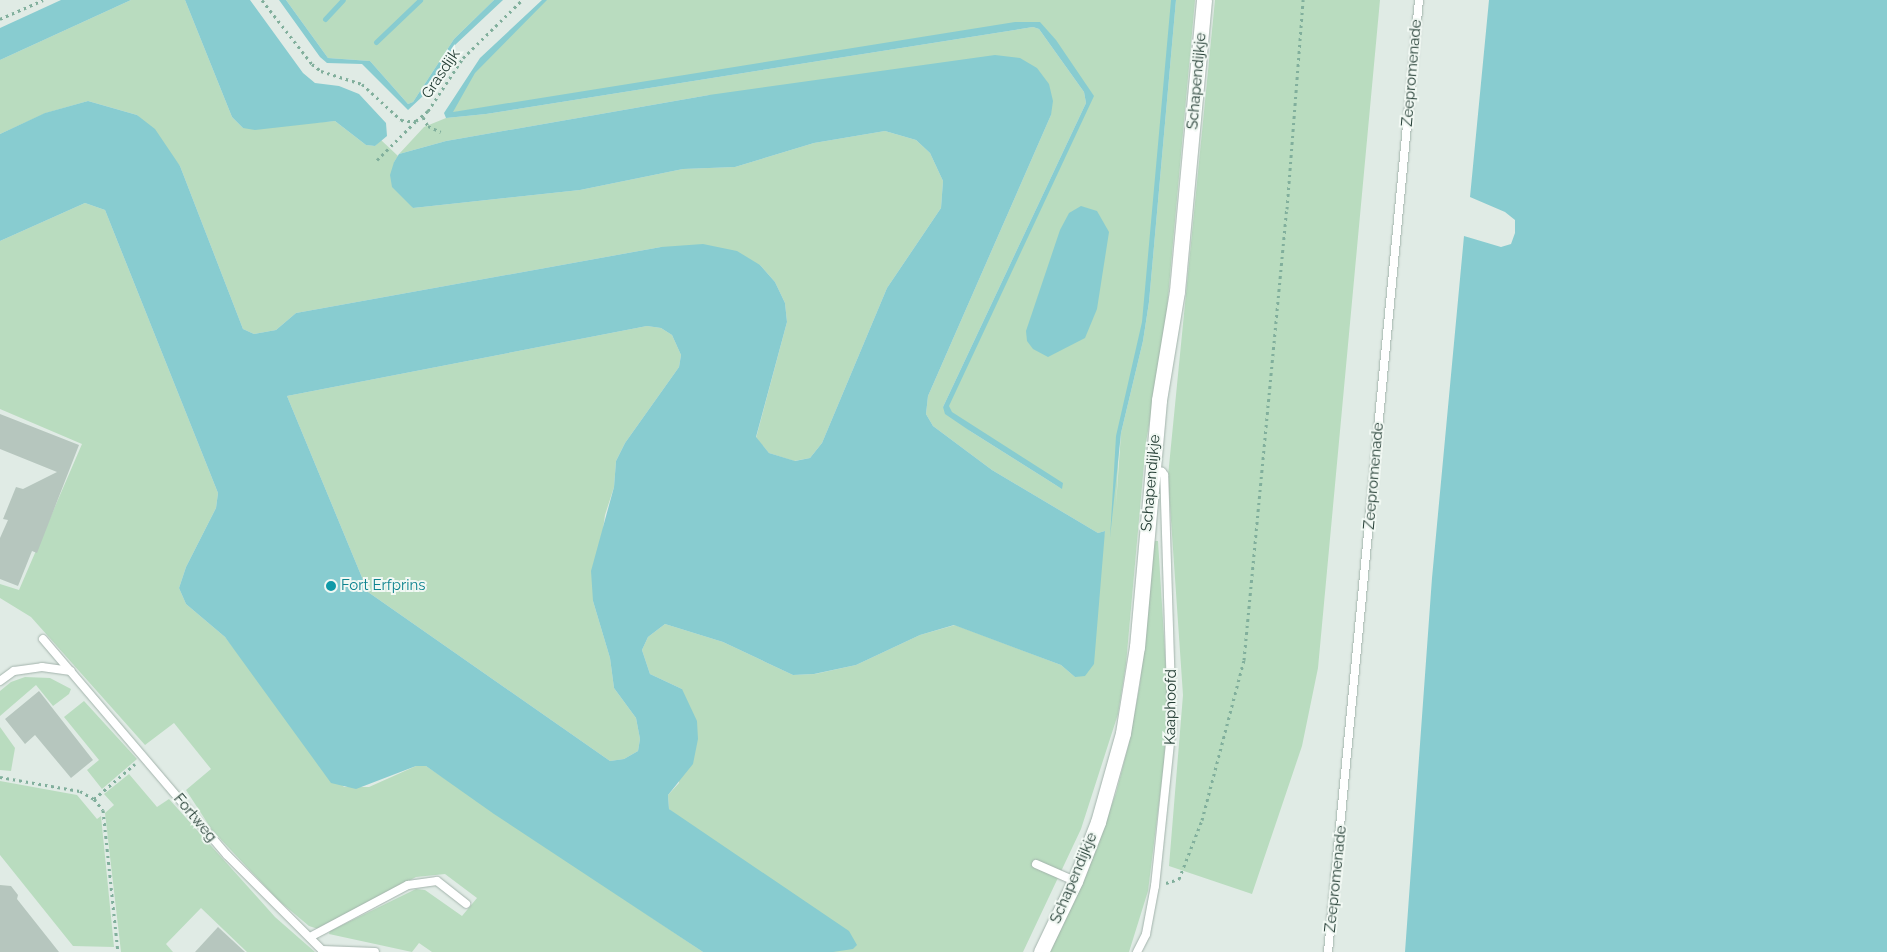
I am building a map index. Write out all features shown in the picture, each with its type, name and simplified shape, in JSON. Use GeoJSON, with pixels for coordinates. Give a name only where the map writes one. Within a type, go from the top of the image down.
{"type":"FeatureCollection","features":[{"type":"Feature","properties":{"kind":"street","name":"Schapendijkje"},"geometry":{"type":"LineString","coordinates":[[1041,952],[1075,881],[1098,822],[1123,733],[1137,647],[1151,469],[1177,291],[1204,0]]}},
{"type":"Feature","properties":{"kind":"lane","name":"Zeepromenade"},"geometry":{"type":"LineString","coordinates":[[1328,952],[1419,0]]}},
{"type":"Feature","properties":{"kind":"lane","name":"Kaaphoofd"},"geometry":{"type":"LineString","coordinates":[[1137,952],[1146,934],[1156,886],[1168,790],[1172,670],[1164,476],[1162,472],[1151,469]]}},
{"type":"Feature","properties":{"kind":"lane","name":"Fortweg"},"geometry":{"type":"LineString","coordinates":[[43,639],[227,855],[322,950],[375,952]]}},
{"type":"Feature","properties":{"kind":"lane"},"geometry":{"type":"LineString","coordinates":[[0,681],[14,671],[42,667],[70,671]]}},
{"type":"Feature","properties":{"kind":"lane"},"geometry":{"type":"LineString","coordinates":[[1036,864],[1075,881]]}},
{"type":"Feature","properties":{"kind":"lane"},"geometry":{"type":"LineString","coordinates":[[310,937],[408,885],[437,881],[466,904]]}},
{"type":"Feature","properties":{"kind":"path"},"geometry":{"type":"LineString","coordinates":[[0,20],[43,0]]}},
{"type":"Feature","properties":{"kind":"path"},"geometry":{"type":"LineString","coordinates":[[262,0],[312,64],[321,71],[362,84],[401,120],[416,121]]}},
{"type":"Feature","properties":{"kind":"path","name":"Grasdijk"},"geometry":{"type":"LineString","coordinates":[[377,160],[416,121],[423,117],[462,58],[522,0]]}},
{"type":"Feature","properties":{"kind":"path"},"geometry":{"type":"LineString","coordinates":[[1156,886],[1179,879],[1202,820],[1244,660],[1286,219],[1303,0]]}},
{"type":"Feature","properties":{"kind":"path"},"geometry":{"type":"LineString","coordinates":[[423,117],[428,126],[441,132]]}},
{"type":"Feature","properties":{"kind":"path"},"geometry":{"type":"LineString","coordinates":[[94,799],[144,757]]}},
{"type":"Feature","properties":{"kind":"path"},"geometry":{"type":"LineString","coordinates":[[0,777],[80,791],[94,799],[103,810],[118,952]]}},
{"type":"Feature","properties":{"kind":"green space"},"geometry":{"type":"Polygon","coordinates":[[[131,0],[185,0],[232,117],[243,128],[335,121],[366,145],[375,146],[381,140],[398,156],[394,162],[413,208],[580,190],[683,169],[735,167],[814,143],[885,131],[916,140],[930,153],[943,181],[941,208],[887,288],[822,443],[810,458],[794,461],[769,453],[756,438],[787,322],[785,303],[775,282],[760,265],[661,247],[296,313],[276,330],[254,334],[243,329],[180,166],[137,115],[88,101],[46,113],[0,134],[0,60],[131,0]]]}},
{"type":"Feature","properties":{"kind":"green space"},"geometry":{"type":"Polygon","coordinates":[[[286,0],[494,0],[454,39],[413,102],[408,104],[370,61],[328,58],[286,0]]]}},
{"type":"Feature","properties":{"kind":"green space"},"geometry":{"type":"Polygon","coordinates":[[[544,0],[1173,0],[1144,316],[1120,429],[1116,505],[1121,433],[1143,341],[1149,302],[1176,0],[1195,0],[1164,342],[1146,442],[1126,664],[1118,714],[1081,829],[1023,952],[833,952],[669,809],[668,795],[679,783],[682,689],[650,674],[642,650],[648,637],[665,624],[723,642],[793,675],[815,674],[856,665],[920,635],[955,625],[1061,665],[1075,677],[1105,531],[1098,533],[992,470],[933,426],[926,414],[928,396],[1051,115],[709,95],[446,141],[399,154],[424,127],[446,118],[486,114],[1033,27],[1039,29],[1084,92],[1086,103],[943,407],[970,431],[1062,489],[945,408],[1090,97],[1038,22],[450,113],[481,60],[544,0]]]}},
{"type":"Feature","properties":{"kind":"green space"},"geometry":{"type":"Polygon","coordinates":[[[1215,0],[1380,0],[1318,668],[1302,746],[1252,894],[1169,866],[1183,695],[1168,476],[1215,0]]]}},
{"type":"Feature","properties":{"kind":"green space"},"geometry":{"type":"Polygon","coordinates":[[[85,203],[105,210],[218,493],[216,508],[186,567],[179,588],[186,604],[225,637],[344,787],[369,787],[416,766],[426,766],[703,952],[432,952],[419,943],[412,952],[329,934],[330,931],[416,889],[425,890],[462,916],[477,898],[445,874],[416,877],[318,929],[309,926],[278,900],[212,830],[186,790],[211,769],[174,723],[145,745],[31,617],[0,598],[0,584],[19,590],[82,444],[0,409],[0,241],[85,203]]]}},
{"type":"Feature","properties":{"kind":"green space"},"geometry":{"type":"Polygon","coordinates":[[[647,326],[661,328],[672,335],[681,355],[679,367],[625,443],[616,461],[614,487],[605,515],[593,601],[610,658],[614,688],[636,718],[640,739],[638,751],[624,759],[610,761],[368,592],[287,396],[647,326]]]}},
{"type":"Feature","properties":{"kind":"green space"},"geometry":{"type":"Polygon","coordinates":[[[1152,541],[1158,541],[1168,701],[1164,763],[1148,891],[1129,952],[1050,952],[1087,873],[1116,793],[1128,747],[1140,684],[1152,541]]]}},
{"type":"Feature","properties":{"kind":"green space"},"geometry":{"type":"Polygon","coordinates":[[[25,677],[50,678],[71,689],[69,694],[53,706],[36,685],[0,716],[0,691],[11,682],[25,677]]]}},
{"type":"Feature","properties":{"kind":"green space"},"geometry":{"type":"Polygon","coordinates":[[[84,701],[137,759],[102,789],[87,770],[99,760],[64,717],[84,701]]]}},
{"type":"Feature","properties":{"kind":"green space"},"geometry":{"type":"Polygon","coordinates":[[[0,727],[15,748],[11,771],[0,770],[0,727]]]}},
{"type":"Feature","properties":{"kind":"green space"},"geometry":{"type":"Polygon","coordinates":[[[129,774],[157,807],[169,799],[275,917],[315,952],[247,952],[201,908],[166,944],[173,952],[121,952],[105,813],[114,805],[104,794],[129,774]]]}},
{"type":"Feature","properties":{"kind":"green space"},"geometry":{"type":"Polygon","coordinates":[[[0,781],[77,795],[97,819],[101,816],[114,947],[73,946],[0,855],[0,781]]]}},
{"type":"Feature","properties":{"kind":"water"},"geometry":{"type":"Polygon","coordinates":[[[61,0],[131,0],[0,60],[0,28],[61,0]]]}},
{"type":"Feature","properties":{"kind":"water"},"geometry":{"type":"Polygon","coordinates":[[[185,0],[250,0],[303,73],[315,83],[339,86],[359,94],[386,123],[387,136],[375,146],[366,145],[335,121],[255,130],[243,128],[232,117],[185,0]]]}},
{"type":"Feature","properties":{"kind":"water"},"geometry":{"type":"Polygon","coordinates":[[[279,0],[286,0],[328,58],[370,61],[408,104],[413,102],[454,39],[494,0],[503,0],[455,45],[423,96],[408,110],[362,64],[327,63],[320,57],[279,0]]]}},
{"type":"Feature","properties":{"kind":"water"},"geometry":{"type":"Polygon","coordinates":[[[542,0],[547,0],[475,73],[453,112],[1015,22],[1040,22],[1056,40],[1094,96],[949,406],[952,412],[1063,483],[1062,489],[945,414],[943,407],[1086,103],[1084,92],[1039,29],[1033,27],[486,114],[446,118],[444,113],[480,58],[542,0]]]}},
{"type":"Feature","properties":{"kind":"water"},"geometry":{"type":"Polygon","coordinates":[[[1171,0],[1176,0],[1149,302],[1143,341],[1121,433],[1110,538],[1116,436],[1142,322],[1171,0]]]}},
{"type":"Feature","properties":{"kind":"water"},"geometry":{"type":"Polygon","coordinates":[[[1489,0],[1887,0],[1887,952],[1405,952],[1432,578],[1464,236],[1501,247],[1511,244],[1515,233],[1515,220],[1505,212],[1470,197],[1489,0]]]}},
{"type":"Feature","properties":{"kind":"water"},"geometry":{"type":"Polygon","coordinates":[[[995,55],[1020,58],[1037,68],[1049,84],[1053,101],[1051,115],[928,396],[926,414],[933,426],[992,470],[1098,533],[1105,531],[1094,664],[1085,676],[1075,677],[1061,665],[954,625],[920,635],[856,665],[814,674],[793,675],[723,642],[665,624],[648,637],[642,650],[650,674],[682,689],[697,721],[698,739],[693,764],[668,795],[669,809],[849,931],[857,945],[853,949],[833,952],[703,952],[494,814],[426,766],[416,766],[356,789],[331,783],[225,637],[186,604],[179,588],[186,567],[216,508],[218,493],[105,210],[85,203],[0,241],[0,134],[45,113],[88,101],[137,115],[155,129],[180,166],[243,329],[254,334],[276,330],[296,313],[661,247],[703,244],[737,251],[760,265],[775,282],[785,303],[787,322],[756,437],[769,453],[795,461],[810,458],[822,443],[887,288],[941,208],[943,181],[930,153],[916,140],[885,131],[814,143],[735,167],[683,169],[580,190],[413,208],[392,187],[390,175],[399,154],[446,141],[709,95],[995,55]],[[647,326],[287,396],[368,592],[610,761],[624,759],[638,751],[640,739],[636,718],[614,688],[610,658],[593,601],[591,571],[614,487],[616,461],[625,443],[679,367],[681,355],[672,335],[661,328],[647,326]]]}},
{"type":"Feature","properties":{"kind":"water"},"geometry":{"type":"Polygon","coordinates":[[[1081,206],[1097,211],[1109,232],[1097,309],[1085,338],[1048,357],[1033,349],[1027,341],[1026,331],[1060,230],[1069,213],[1081,206]]]}},
{"type":"Feature","properties":{"kind":"building"},"geometry":{"type":"Polygon","coordinates":[[[0,414],[79,445],[37,553],[32,551],[18,586],[0,579],[0,538],[8,520],[3,519],[16,487],[23,489],[57,472],[0,449],[0,414]]]}},
{"type":"Feature","properties":{"kind":"building"},"geometry":{"type":"Polygon","coordinates":[[[39,691],[93,760],[71,778],[35,735],[25,744],[5,719],[39,691]]]}},
{"type":"Feature","properties":{"kind":"building"},"geometry":{"type":"Polygon","coordinates":[[[0,885],[11,886],[18,895],[17,899],[59,952],[0,952],[0,885]]]}},
{"type":"Feature","properties":{"kind":"building"},"geometry":{"type":"Polygon","coordinates":[[[218,927],[245,952],[195,952],[218,927]]]}},
{"type":"Feature","properties":{"kind":"waterway"},"geometry":{"type":"LineString","coordinates":[[325,19],[343,0]]}},
{"type":"Feature","properties":{"kind":"waterway"},"geometry":{"type":"LineString","coordinates":[[376,42],[420,0]]}},
{"type":"Feature","properties":{"kind":"place","name":"Fort Erfprins"},"geometry":{"type":"Point","coordinates":[331,586]}}]}
